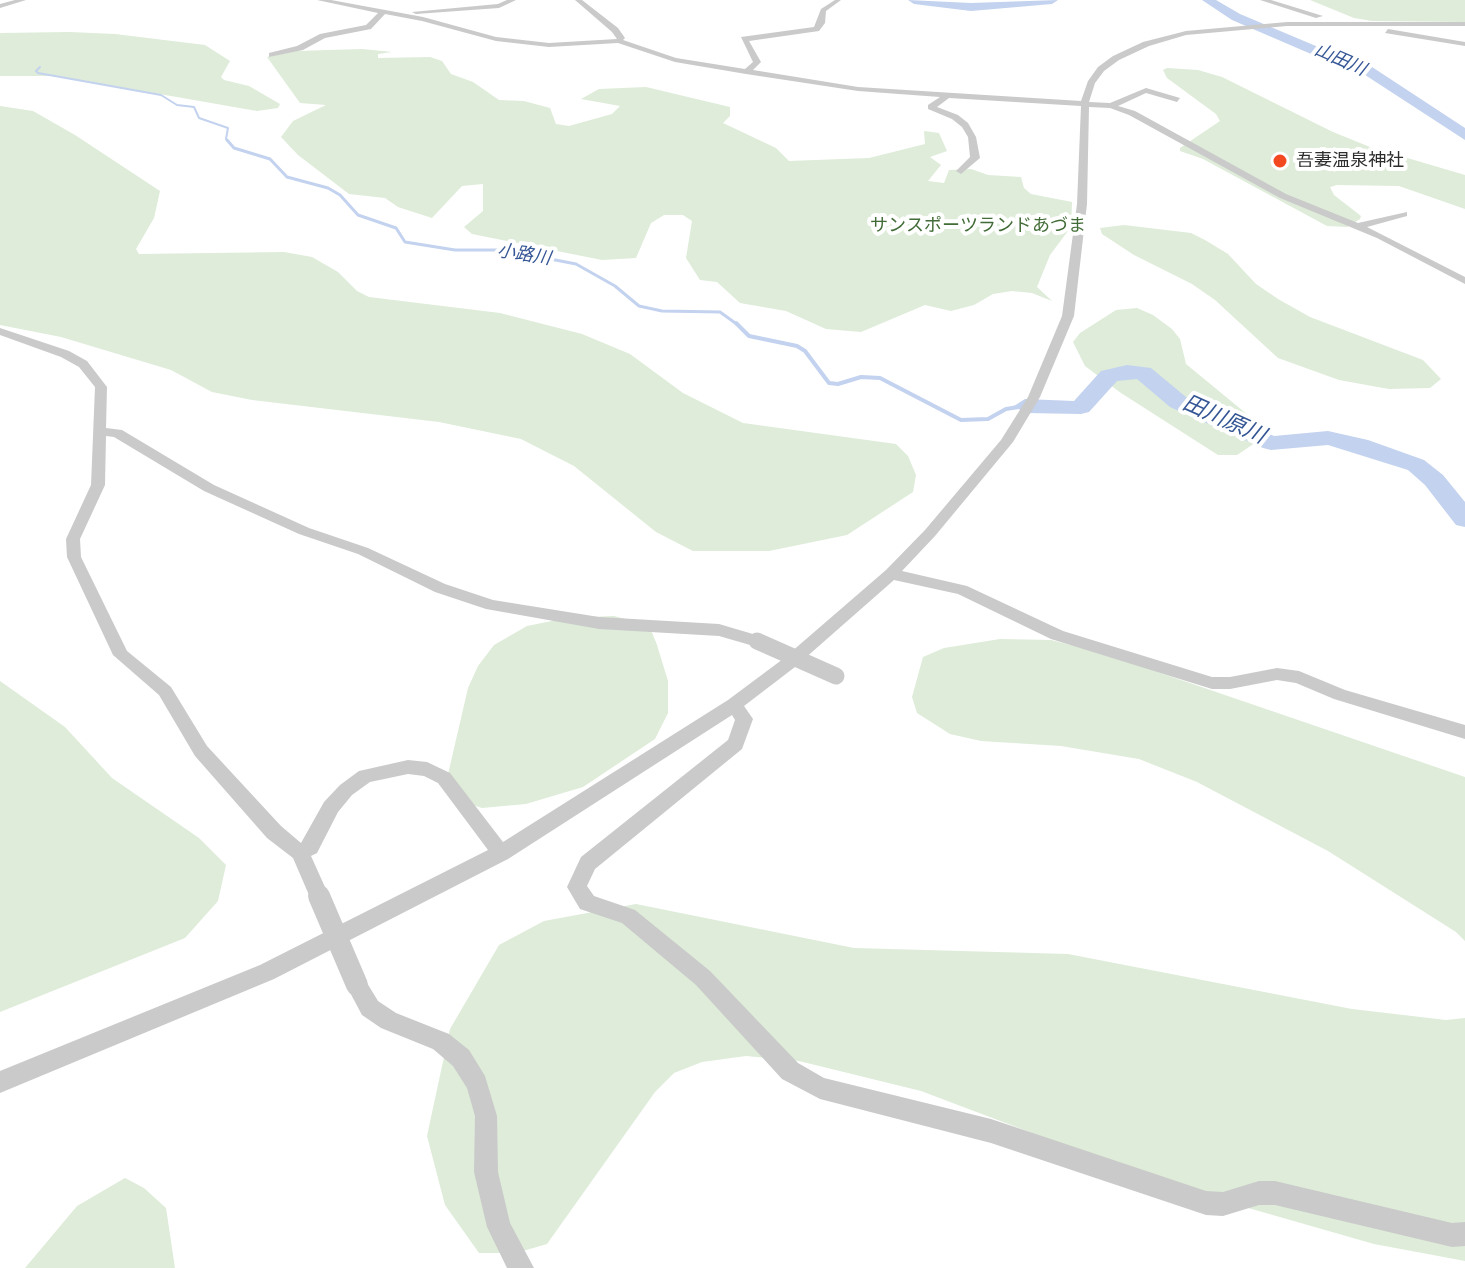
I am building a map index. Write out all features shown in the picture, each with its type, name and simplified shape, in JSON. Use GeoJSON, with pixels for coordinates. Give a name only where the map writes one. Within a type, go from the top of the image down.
{"type":"FeatureCollection","features":[{"type":"Feature","properties":{"kind":"street"},"geometry":{"type":"LineString","coordinates":[[0,6],[23,0]]}},
{"type":"Feature","properties":{"kind":"street"},"geometry":{"type":"LineString","coordinates":[[320,0],[525,44],[619,41],[675,60],[858,89],[1111,106],[1132,113],[1283,196],[1358,226],[1465,281]]}},
{"type":"Feature","properties":{"kind":"street"},"geometry":{"type":"LineString","coordinates":[[338,0],[351,7]]}},
{"type":"Feature","properties":{"kind":"street"},"geometry":{"type":"LineString","coordinates":[[404,16],[499,6],[513,0]]}},
{"type":"Feature","properties":{"kind":"street"},"geometry":{"type":"LineString","coordinates":[[578,0],[615,30],[621,38],[619,41]]}},
{"type":"Feature","properties":{"kind":"street"},"geometry":{"type":"LineString","coordinates":[[1263,0],[1345,23],[1465,44]]}},
{"type":"Feature","properties":{"kind":"street"},"geometry":{"type":"LineString","coordinates":[[746,72],[757,62],[744,39],[816,29],[821,23],[823,10],[838,1]]}},
{"type":"Feature","properties":{"kind":"street"},"geometry":{"type":"LineString","coordinates":[[272,55],[300,48],[323,36],[368,27],[382,13]]}},
{"type":"Feature","properties":{"kind":"street"},"geometry":{"type":"LineString","coordinates":[[0,1082],[267,972],[501,853],[734,705],[789,663],[891,574],[930,533],[1006,442],[1034,397],[1068,316],[1082,204],[1085,102],[1091,83],[1101,69],[1146,44],[1186,33],[1311,23],[1465,24]]}},
{"type":"Feature","properties":{"kind":"street"},"geometry":{"type":"LineString","coordinates":[[1111,106],[1146,90],[1177,100]]}},
{"type":"Feature","properties":{"kind":"street"},"geometry":{"type":"LineString","coordinates":[[945,97],[931,107],[955,117],[965,125],[972,137],[975,158],[961,171]]}},
{"type":"Feature","properties":{"kind":"street"},"geometry":{"type":"LineString","coordinates":[[1358,226],[1403,214]]}},
{"type":"Feature","properties":{"kind":"street"},"geometry":{"type":"LineString","coordinates":[[0,331],[65,354],[92,372],[101,387],[98,485],[73,539],[74,557],[80,571],[121,655],[165,691],[201,751],[274,832],[300,853],[370,1008],[389,1021],[441,1041],[461,1058],[477,1084],[486,1116],[486,1172],[499,1227],[521,1268]]}},
{"type":"Feature","properties":{"kind":"street"},"geometry":{"type":"LineString","coordinates":[[100,432],[117,433],[209,488],[304,531],[363,551],[440,588],[492,605],[599,623],[719,630],[757,641],[836,676]]}},
{"type":"Feature","properties":{"kind":"street"},"geometry":{"type":"LineString","coordinates":[[891,574],[962,590],[1057,635],[1212,683],[1230,683],[1277,674],[1299,677],[1340,695],[1465,732]]}},
{"type":"Feature","properties":{"kind":"street"},"geometry":{"type":"LineString","coordinates":[[734,705],[744,719],[736,744],[588,863],[577,887],[587,903],[628,916],[703,978],[790,1071],[820,1088],[991,1131],[1206,1203],[1223,1204],[1259,1193],[1275,1193],[1452,1235],[1465,1234]]}},
{"type":"Feature","properties":{"kind":"street"},"geometry":{"type":"LineString","coordinates":[[300,853],[310,847],[331,807],[346,790],[365,776],[408,767],[427,769],[444,778],[501,853]]}},
{"type":"Feature","properties":{"kind":"green space"},"geometry":{"type":"Polygon","coordinates":[[[1310,0],[1465,0],[1465,22],[1372,21],[1354,18],[1310,0]]]}},
{"type":"Feature","properties":{"kind":"green space"},"geometry":{"type":"Polygon","coordinates":[[[69,32],[205,45],[230,61],[221,77],[224,80],[249,86],[280,104],[278,108],[257,111],[56,76],[0,76],[0,33],[69,32]]]}},
{"type":"Feature","properties":{"kind":"green space","name":"サンスポーツランドあづま"},"geometry":{"type":"Polygon","coordinates":[[[362,49],[392,52],[378,54],[378,58],[430,57],[442,61],[451,74],[473,82],[499,100],[524,101],[550,108],[556,124],[569,126],[612,114],[620,106],[581,99],[599,89],[646,87],[730,107],[730,116],[723,123],[776,148],[789,161],[869,158],[925,144],[924,131],[939,133],[947,151],[930,157],[941,165],[928,181],[944,183],[949,170],[971,169],[988,175],[1021,177],[1024,188],[1031,194],[1072,202],[1071,227],[1050,255],[1037,287],[1052,301],[1032,293],[1012,291],[993,294],[974,305],[951,311],[925,305],[861,332],[826,329],[786,311],[740,303],[717,282],[700,280],[686,258],[692,221],[683,215],[664,215],[651,223],[636,258],[602,260],[472,234],[464,227],[483,211],[483,184],[462,186],[432,218],[398,207],[385,198],[349,194],[298,155],[281,137],[293,121],[326,105],[300,103],[267,57],[297,51],[362,49]]]}},
{"type":"Feature","properties":{"kind":"green space"},"geometry":{"type":"Polygon","coordinates":[[[1163,70],[1198,70],[1222,77],[1370,147],[1465,175],[1465,209],[1399,186],[1337,185],[1330,187],[1334,195],[1361,216],[1347,227],[1327,226],[1203,159],[1180,151],[1220,121],[1216,114],[1167,78],[1163,70]]]}},
{"type":"Feature","properties":{"kind":"green space"},"geometry":{"type":"Polygon","coordinates":[[[0,106],[33,111],[160,191],[154,218],[136,249],[139,254],[284,252],[312,257],[338,272],[357,291],[369,297],[500,313],[582,334],[630,354],[683,393],[743,423],[896,444],[908,456],[916,475],[913,492],[847,535],[769,551],[693,551],[656,532],[574,466],[521,439],[439,422],[252,400],[212,392],[171,370],[61,337],[0,325],[0,106]]]}},
{"type":"Feature","properties":{"kind":"green space"},"geometry":{"type":"Polygon","coordinates":[[[1124,225],[1191,233],[1228,254],[1256,284],[1278,299],[1310,317],[1423,360],[1441,379],[1430,388],[1389,389],[1339,380],[1278,358],[1215,300],[1192,284],[1134,255],[1102,234],[1100,228],[1124,225]]]}},
{"type":"Feature","properties":{"kind":"green space"},"geometry":{"type":"Polygon","coordinates":[[[1137,308],[1172,329],[1180,339],[1186,364],[1265,429],[1267,435],[1237,455],[1218,455],[1121,393],[1085,366],[1073,342],[1080,333],[1116,310],[1137,308]]]}},
{"type":"Feature","properties":{"kind":"green space"},"geometry":{"type":"Polygon","coordinates":[[[614,616],[649,625],[657,645],[668,681],[668,713],[655,739],[583,787],[526,804],[482,808],[452,798],[446,783],[468,688],[478,666],[494,645],[527,626],[567,618],[614,616]]]}},
{"type":"Feature","properties":{"kind":"green space"},"geometry":{"type":"Polygon","coordinates":[[[1000,639],[1051,640],[1102,653],[1465,777],[1465,941],[1456,932],[1328,851],[1197,782],[1139,759],[1061,746],[981,741],[950,734],[917,713],[912,697],[923,657],[944,648],[1000,639]]]}},
{"type":"Feature","properties":{"kind":"green space"},"geometry":{"type":"Polygon","coordinates":[[[0,681],[65,727],[112,778],[199,838],[226,865],[218,901],[185,938],[0,1012],[0,681]]]}},
{"type":"Feature","properties":{"kind":"green space"},"geometry":{"type":"Polygon","coordinates":[[[636,904],[854,948],[1068,954],[1352,1009],[1446,1020],[1465,1018],[1465,1261],[1374,1244],[1175,1187],[921,1091],[799,1061],[746,1056],[702,1062],[674,1073],[655,1092],[547,1244],[516,1253],[479,1253],[445,1205],[427,1136],[450,1029],[499,945],[544,921],[636,904]]]}},
{"type":"Feature","properties":{"kind":"green space"},"geometry":{"type":"Polygon","coordinates":[[[125,1178],[144,1188],[166,1208],[175,1268],[25,1268],[77,1206],[125,1178]]]}},
{"type":"Feature","properties":{"kind":"waterway","name":"山田川"},"geometry":{"type":"LineString","coordinates":[[914,0],[971,7],[1052,0]]}},
{"type":"Feature","properties":{"kind":"waterway","name":"山田川"},"geometry":{"type":"LineString","coordinates":[[1208,0],[1236,17],[1344,63],[1364,68],[1465,135]]}},
{"type":"Feature","properties":{"kind":"waterway","name":"小路川"},"geometry":{"type":"LineString","coordinates":[[40,67],[36,71],[38,73],[161,95],[177,105],[194,107],[199,118],[228,128],[227,140]]}},
{"type":"Feature","properties":{"kind":"waterway","name":"小路川"},"geometry":{"type":"LineString","coordinates":[[227,140],[234,148],[270,159],[287,177],[328,188],[340,195],[358,215],[396,228],[405,242],[455,250],[504,250],[576,264],[615,286],[639,306],[662,311],[720,312],[738,325]]}},
{"type":"Feature","properties":{"kind":"waterway","name":"小路川"},"geometry":{"type":"LineString","coordinates":[[738,325],[749,336],[797,346],[805,351],[829,383],[838,384],[861,377],[880,378],[961,420],[988,419],[1006,409],[1025,406]]}},
{"type":"Feature","properties":{"kind":"waterway","name":"田川原川"},"geometry":{"type":"LineString","coordinates":[[1025,406],[1081,407],[1109,376],[1127,371],[1143,373],[1178,402],[1271,443],[1328,438],[1360,445],[1416,465],[1434,480],[1465,519]]}},
{"type":"Feature","properties":{"kind":"place","name":"吾妻温泉神社"},"geometry":{"type":"Point","coordinates":[1280,161]}}]}
